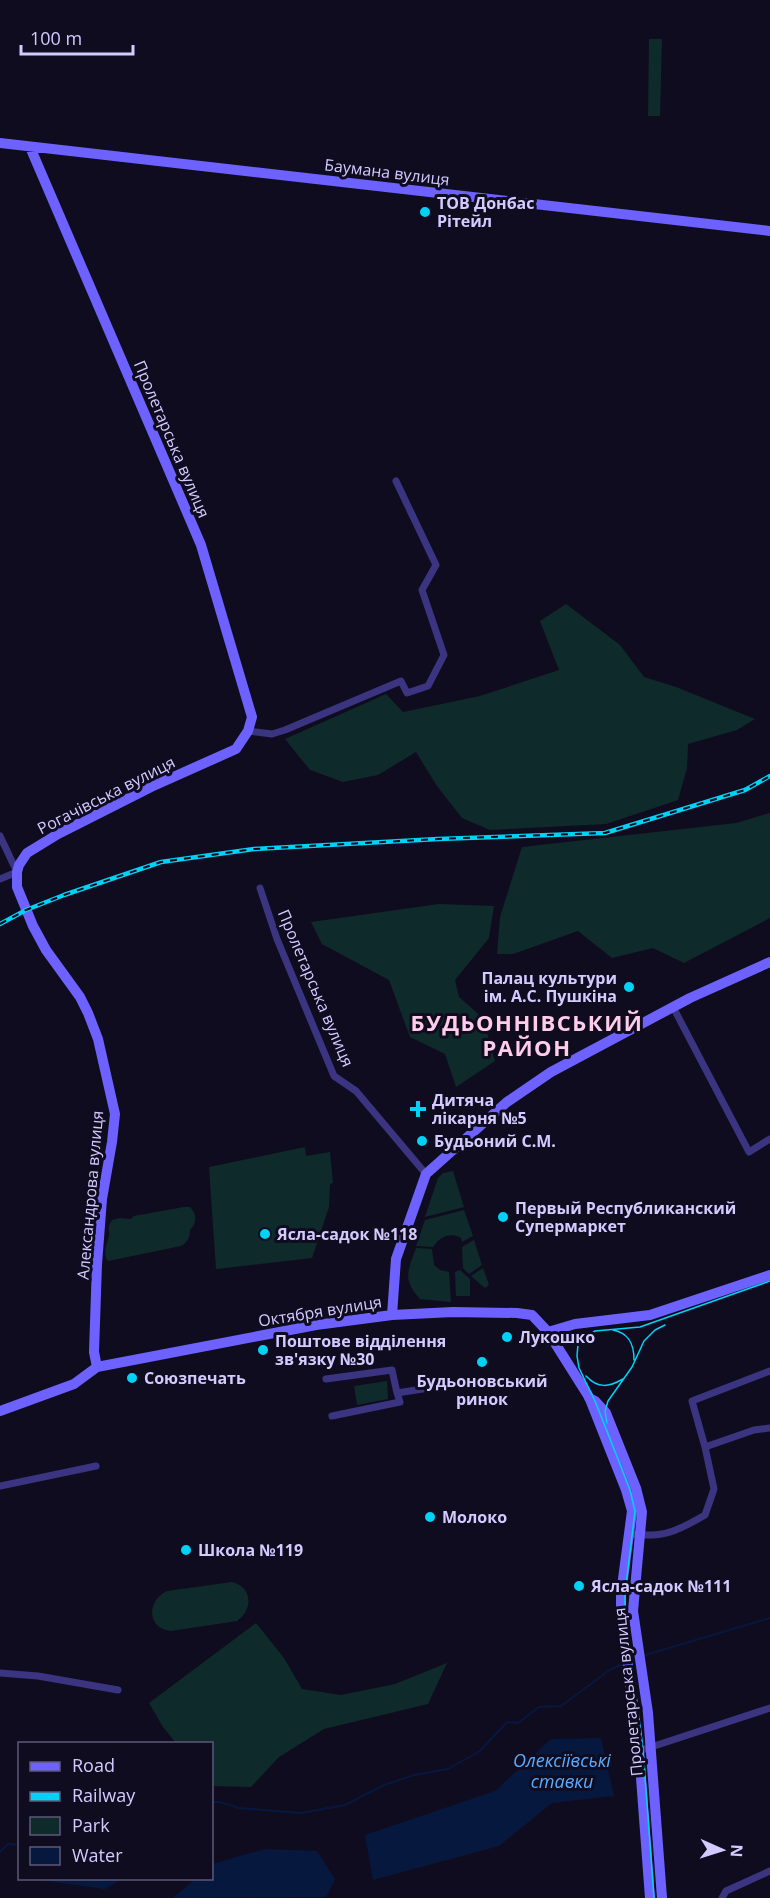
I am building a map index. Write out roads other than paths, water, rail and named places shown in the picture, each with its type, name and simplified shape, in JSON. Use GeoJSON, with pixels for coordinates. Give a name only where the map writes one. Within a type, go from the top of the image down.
{"type":"FeatureCollection","features":[{"type":"Feature","properties":{"kind":"main road","name":"Баумана вулиця"},"geometry":{"type":"LineString","coordinates":[[0,143],[770,231]]}},
{"type":"Feature","properties":{"kind":"main road","name":"Пролетарська вулиця"},"geometry":{"type":"LineString","coordinates":[[30,147],[201,545],[252,717],[248,731]]}},
{"type":"Feature","properties":{"kind":"main road","name":"Рогачівська вулиця"},"geometry":{"type":"LineString","coordinates":[[17,872],[27,853],[58,834],[151,787],[236,748],[248,731]]}},
{"type":"Feature","properties":{"kind":"main road","name":"Александрова вулиця"},"geometry":{"type":"LineString","coordinates":[[17,872],[17,887],[33,926],[46,950],[80,997],[88,1013],[98,1039],[115,1114],[102,1198],[98,1253],[94,1352],[97,1367]]}},
{"type":"Feature","properties":{"kind":"main road","name":"Октября вулиця"},"geometry":{"type":"LineString","coordinates":[[0,1411],[74,1384],[97,1367],[316,1325],[392,1315],[396,1259],[426,1174],[518,1094],[551,1072],[673,1007],[770,962]]}},
{"type":"Feature","properties":{"kind":"main road"},"geometry":{"type":"LineString","coordinates":[[548,1332],[575,1324],[650,1315],[770,1275]]}},
{"type":"Feature","properties":{"kind":"main road"},"geometry":{"type":"LineString","coordinates":[[392,1315],[453,1312],[517,1313],[531,1316],[548,1332],[589,1397]]}},
{"type":"Feature","properties":{"kind":"main road","name":"Пролетарська вулиця"},"geometry":{"type":"LineString","coordinates":[[589,1397],[632,1511],[621,1594],[621,1613],[639,1751],[650,1898]]}},
{"type":"Feature","properties":{"kind":"main road","name":"Пролетарська вулиця"},"geometry":{"type":"LineString","coordinates":[[589,1397],[606,1413],[636,1488],[642,1512],[633,1591],[633,1611],[651,1748],[662,1898]]}},
{"type":"Feature","properties":{"kind":"street"},"geometry":{"type":"LineString","coordinates":[[248,731],[272,734],[285,730],[401,681],[407,693],[428,686],[444,655],[422,590],[436,566],[396,481]]}},
{"type":"Feature","properties":{"kind":"street","name":"Александрова вулиця"},"geometry":{"type":"LineString","coordinates":[[0,836],[17,872]]}},
{"type":"Feature","properties":{"kind":"street"},"geometry":{"type":"LineString","coordinates":[[0,879],[17,872]]}},
{"type":"Feature","properties":{"kind":"street","name":"Пролетарська вулиця"},"geometry":{"type":"LineString","coordinates":[[260,888],[277,939],[334,1076],[356,1091],[426,1174]]}},
{"type":"Feature","properties":{"kind":"street"},"geometry":{"type":"LineString","coordinates":[[673,1007],[749,1152],[770,1139]]}},
{"type":"Feature","properties":{"kind":"street"},"geometry":{"type":"LineString","coordinates":[[326,1379],[392,1370],[400,1402],[332,1416]]}},
{"type":"Feature","properties":{"kind":"street"},"geometry":{"type":"LineString","coordinates":[[629,1534],[648,1536],[677,1531],[705,1515],[714,1489],[692,1401],[770,1371]]}},
{"type":"Feature","properties":{"kind":"street"},"geometry":{"type":"LineString","coordinates":[[397,1393],[429,1388]]}},
{"type":"Feature","properties":{"kind":"street"},"geometry":{"type":"LineString","coordinates":[[705,1447],[754,1430],[770,1428]]}},
{"type":"Feature","properties":{"kind":"street"},"geometry":{"type":"LineString","coordinates":[[0,1486],[96,1466]]}},
{"type":"Feature","properties":{"kind":"street"},"geometry":{"type":"LineString","coordinates":[[0,1673],[38,1676],[118,1690]]}},
{"type":"Feature","properties":{"kind":"street"},"geometry":{"type":"LineString","coordinates":[[639,1751],[770,1708]]}},
{"type":"Feature","properties":{"kind":"street"},"geometry":{"type":"LineString","coordinates":[[722,1898],[726,1891],[770,1871]]}},
{"type":"Feature","properties":{"kind":"water","name":"Олексіївські ставки"},"geometry":{"type":"Polygon","coordinates":[[[601,1738],[614,1796],[552,1803],[499,1846],[373,1880],[365,1835],[495,1791],[551,1739],[601,1738]]]}},
{"type":"Feature","properties":{"kind":"water"},"geometry":{"type":"Polygon","coordinates":[[[265,1849],[317,1851],[335,1879],[326,1897],[173,1898],[194,1880],[213,1880],[213,1864],[265,1849]]]}},
{"type":"Feature","properties":{"kind":"water"},"geometry":{"type":"Polygon","coordinates":[[[40,1880],[120,1880],[105,1889],[40,1880]]]}},
{"type":"Feature","properties":{"kind":"waterway"},"geometry":{"type":"LineString","coordinates":[[642,1656],[770,1618]]}},
{"type":"Feature","properties":{"kind":"waterway"},"geometry":{"type":"LineString","coordinates":[[213,1802],[239,1808],[301,1813],[345,1805],[384,1785],[414,1775],[448,1769],[480,1751],[507,1722],[518,1723],[539,1707],[561,1706],[611,1669],[623,1664]]}},
{"type":"Feature","properties":{"kind":"waterway"},"geometry":{"type":"LineString","coordinates":[[0,1852],[8,1844],[18,1845]]}},
{"type":"Feature","properties":{"kind":"tram line"},"geometry":{"type":"LineString","coordinates":[[654,1898],[643,1750],[625,1613],[625,1593],[635,1511],[618,1459],[579,1368],[578,1344],[595,1331],[640,1327],[770,1281]]}},
{"type":"Feature","properties":{"kind":"tram line"},"geometry":{"type":"LineString","coordinates":[[607,1423],[605,1411],[608,1401],[632,1367],[644,1341],[655,1330],[665,1325]]}},
{"type":"Feature","properties":{"kind":"tram line"},"geometry":{"type":"LineString","coordinates":[[613,1330],[630,1340],[634,1360]]}},
{"type":"Feature","properties":{"kind":"tram line"},"geometry":{"type":"LineString","coordinates":[[586,1376],[599,1385],[613,1384],[623,1379]]}},
{"type":"Feature","properties":{"kind":"railway"},"geometry":{"type":"LineString","coordinates":[[0,924],[26,910],[64,895],[161,862],[254,849],[605,833],[745,790],[770,776]]}},
{"type":"Feature","properties":{"kind":"place","name":"ТОВ Донбас Рітейл"},"geometry":{"type":"Point","coordinates":[425,212]}},
{"type":"Feature","properties":{"kind":"place","name":"Палац культури ім. А.С. Пушкіна"},"geometry":{"type":"Point","coordinates":[629,987]}},
{"type":"Feature","properties":{"kind":"place","name":"Дитяча лікарня №5"},"geometry":{"type":"Point","coordinates":[418,1109]}},
{"type":"Feature","properties":{"kind":"place","name":"Будьоний С.М."},"geometry":{"type":"Point","coordinates":[422,1141]}},
{"type":"Feature","properties":{"kind":"place","name":"Первый Республиканский Супермаркет"},"geometry":{"type":"Point","coordinates":[503,1217]}},
{"type":"Feature","properties":{"kind":"place","name":"Ясла-садок №118"},"geometry":{"type":"Point","coordinates":[265,1234]}},
{"type":"Feature","properties":{"kind":"place","name":"Лукошко"},"geometry":{"type":"Point","coordinates":[507,1337]}},
{"type":"Feature","properties":{"kind":"place","name":"Поштове відділення зв'язку №30"},"geometry":{"type":"Point","coordinates":[263,1350]}},
{"type":"Feature","properties":{"kind":"place","name":"Будьоновський ринок"},"geometry":{"type":"Point","coordinates":[482,1362]}},
{"type":"Feature","properties":{"kind":"place","name":"Союзпечать"},"geometry":{"type":"Point","coordinates":[132,1378]}},
{"type":"Feature","properties":{"kind":"place","name":"Молоко"},"geometry":{"type":"Point","coordinates":[430,1517]}},
{"type":"Feature","properties":{"kind":"place","name":"Школа №119"},"geometry":{"type":"Point","coordinates":[186,1550]}},
{"type":"Feature","properties":{"kind":"place","name":"Ясла-садок №111"},"geometry":{"type":"Point","coordinates":[579,1586]}},
{"type":"Feature","properties":{"kind":"district","name":"БУДЬОННІВСЬКИЙ РАЙОН"},"geometry":{"type":"Point","coordinates":[527,1036]}}]}
